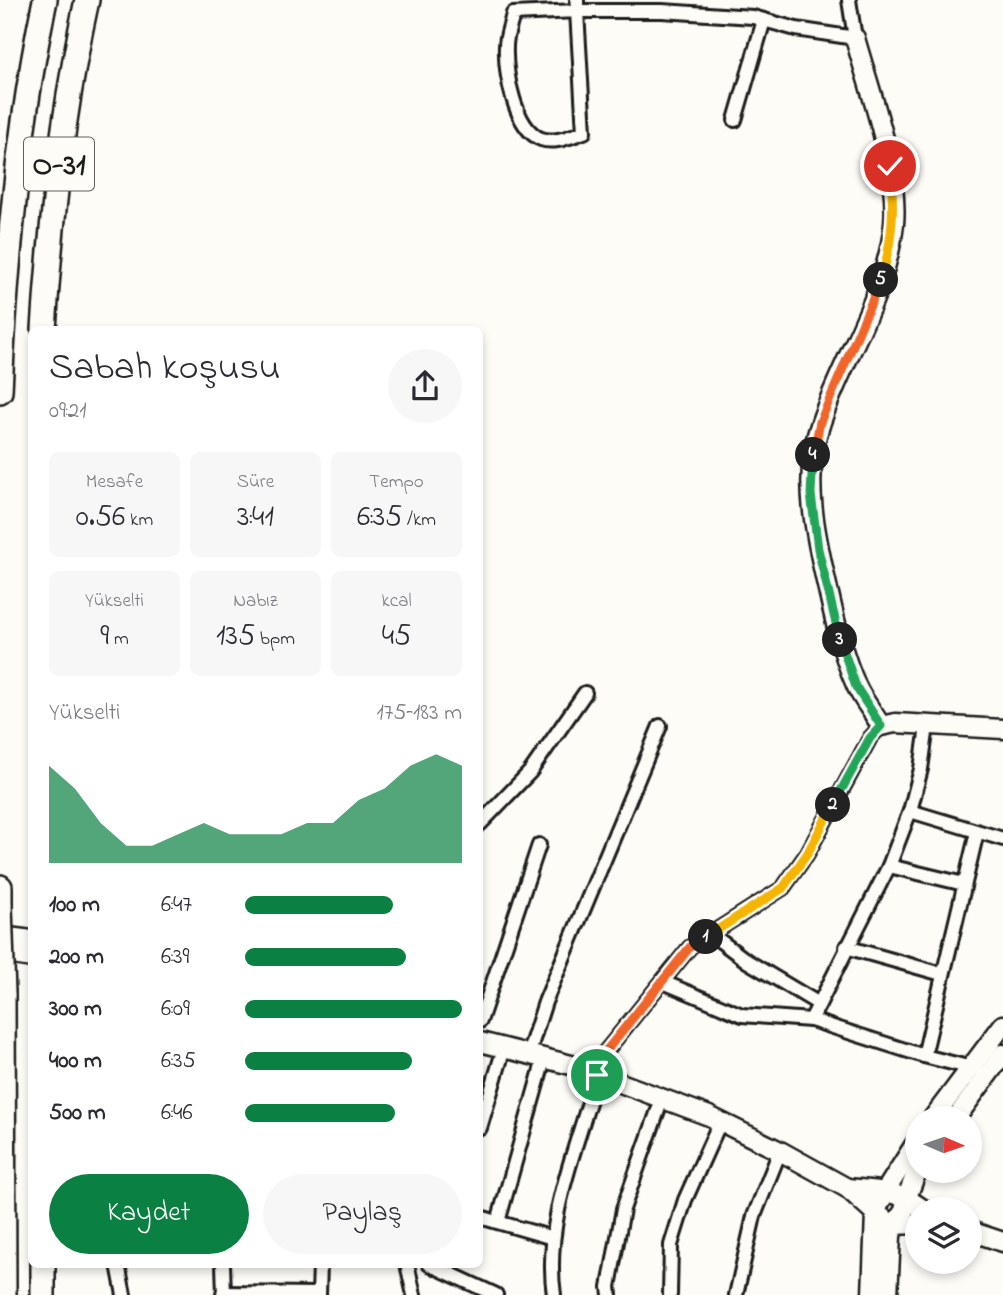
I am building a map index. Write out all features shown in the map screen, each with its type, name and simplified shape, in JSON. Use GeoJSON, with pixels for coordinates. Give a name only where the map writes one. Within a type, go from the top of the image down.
{"type":"FeatureCollection","features":[{"type":"Feature","properties":{"kind":"highway","name":"O-31"},"geometry":{"type":"LineString","coordinates":[[0,391],[2,336],[17,172],[32,61],[45,0]]}},
{"type":"Feature","properties":{"kind":"highway","name":"O-31"},"geometry":{"type":"LineString","coordinates":[[44,326],[54,196],[73,64],[87,0]]}},
{"type":"Feature","properties":{"kind":"highway"},"geometry":{"type":"LineString","coordinates":[[0,887],[4,1295]]}},
{"type":"Feature","properties":{"kind":"highway"},"geometry":{"type":"LineString","coordinates":[[43,1268],[43,1295]]}},
{"type":"Feature","properties":{"kind":"main road"},"geometry":{"type":"LineString","coordinates":[[855,38],[890,166],[894,223],[877,295],[820,422],[813,453],[811,494],[818,549],[839,636],[856,687],[881,726],[895,723],[1003,729]]}},
{"type":"Feature","properties":{"kind":"main road"},"geometry":{"type":"LineString","coordinates":[[0,936],[28,940]]}},
{"type":"Feature","properties":{"kind":"main road"},"geometry":{"type":"LineString","coordinates":[[0,953],[28,957]]}},
{"type":"Feature","properties":{"kind":"main road"},"geometry":{"type":"LineString","coordinates":[[942,1106],[1003,1025]]}},
{"type":"Feature","properties":{"kind":"main road"},"geometry":{"type":"LineString","coordinates":[[483,1043],[593,1073],[720,1122],[847,1188],[875,1213],[894,1225],[905,1225]]}},
{"type":"Feature","properties":{"kind":"main road"},"geometry":{"type":"LineString","coordinates":[[965,1106],[1003,1054]]}},
{"type":"Feature","properties":{"kind":"main road"},"geometry":{"type":"LineString","coordinates":[[872,1295],[875,1213],[905,1160]]}},
{"type":"Feature","properties":{"kind":"main road"},"geometry":{"type":"LineString","coordinates":[[847,1188],[886,1190],[907,1197],[912,1183]]}},
{"type":"Feature","properties":{"kind":"main road"},"geometry":{"type":"LineString","coordinates":[[888,1295],[891,1236],[905,1207]]}},
{"type":"Feature","properties":{"kind":"main road"},"geometry":{"type":"LineString","coordinates":[[982,1235],[1003,1242]]}},
{"type":"Feature","properties":{"kind":"street"},"geometry":{"type":"LineString","coordinates":[[508,0],[513,14],[506,45],[510,85],[524,127],[542,140],[563,139],[584,132],[577,5]]}},
{"type":"Feature","properties":{"kind":"street"},"geometry":{"type":"LineString","coordinates":[[513,14],[577,5],[753,17],[796,29],[855,38],[849,0]]}},
{"type":"Feature","properties":{"kind":"street"},"geometry":{"type":"LineString","coordinates":[[735,120],[764,20]]}},
{"type":"Feature","properties":{"kind":"street"},"geometry":{"type":"LineString","coordinates":[[483,821],[530,772],[584,693]]}},
{"type":"Feature","properties":{"kind":"street"},"geometry":{"type":"LineString","coordinates":[[498,1222],[536,1057],[545,1002],[660,726]]}},
{"type":"Feature","properties":{"kind":"street"},"geometry":{"type":"LineString","coordinates":[[554,1295],[551,1249],[593,1073],[690,947],[783,888],[807,854],[870,738],[881,726]]}},
{"type":"Feature","properties":{"kind":"street"},"geometry":{"type":"LineString","coordinates":[[811,1020],[889,866],[910,811],[921,769],[927,726]]}},
{"type":"Feature","properties":{"kind":"street"},"geometry":{"type":"LineString","coordinates":[[910,811],[1003,839]]}},
{"type":"Feature","properties":{"kind":"street"},"geometry":{"type":"LineString","coordinates":[[923,1056],[976,832]]}},
{"type":"Feature","properties":{"kind":"street"},"geometry":{"type":"LineString","coordinates":[[483,1012],[539,845]]}},
{"type":"Feature","properties":{"kind":"street"},"geometry":{"type":"LineString","coordinates":[[889,866],[964,884]]}},
{"type":"Feature","properties":{"kind":"street"},"geometry":{"type":"LineString","coordinates":[[711,934],[747,961],[819,1004]]}},
{"type":"Feature","properties":{"kind":"street"},"geometry":{"type":"LineString","coordinates":[[846,947],[943,974]]}},
{"type":"Feature","properties":{"kind":"street"},"geometry":{"type":"LineString","coordinates":[[663,982],[742,1015],[811,1020],[923,1056],[990,1073]]}},
{"type":"Feature","properties":{"kind":"street"},"geometry":{"type":"LineString","coordinates":[[483,1118],[504,1048]]}},
{"type":"Feature","properties":{"kind":"street"},"geometry":{"type":"LineString","coordinates":[[610,1295],[609,1287],[623,1209],[662,1099]]}},
{"type":"Feature","properties":{"kind":"street"},"geometry":{"type":"LineString","coordinates":[[670,1295],[671,1245],[685,1200],[720,1122]]}},
{"type":"Feature","properties":{"kind":"street"},"geometry":{"type":"LineString","coordinates":[[736,1295],[754,1216],[780,1151]]}},
{"type":"Feature","properties":{"kind":"street"},"geometry":{"type":"LineString","coordinates":[[483,1218],[553,1238]]}},
{"type":"Feature","properties":{"kind":"street"},"geometry":{"type":"LineString","coordinates":[[119,1268],[124,1295]]}},
{"type":"Feature","properties":{"kind":"street"},"geometry":{"type":"LineString","coordinates":[[223,1268],[224,1294],[319,1295],[320,1268]]}},
{"type":"Feature","properties":{"kind":"street"},"geometry":{"type":"LineString","coordinates":[[408,1268],[414,1295]]}},
{"type":"Feature","properties":{"kind":"street"},"geometry":{"type":"LineString","coordinates":[[437,1268],[494,1295]]}},
{"type":"Feature","properties":{"kind":"route"},"geometry":{"type":"LineString","coordinates":[[597,1075],[589,1072],[690,947],[783,888],[807,854],[870,738],[881,726],[856,687],[839,636],[818,549],[811,494],[813,453],[820,422],[877,295],[887,260],[894,223],[890,166]]}}]}
